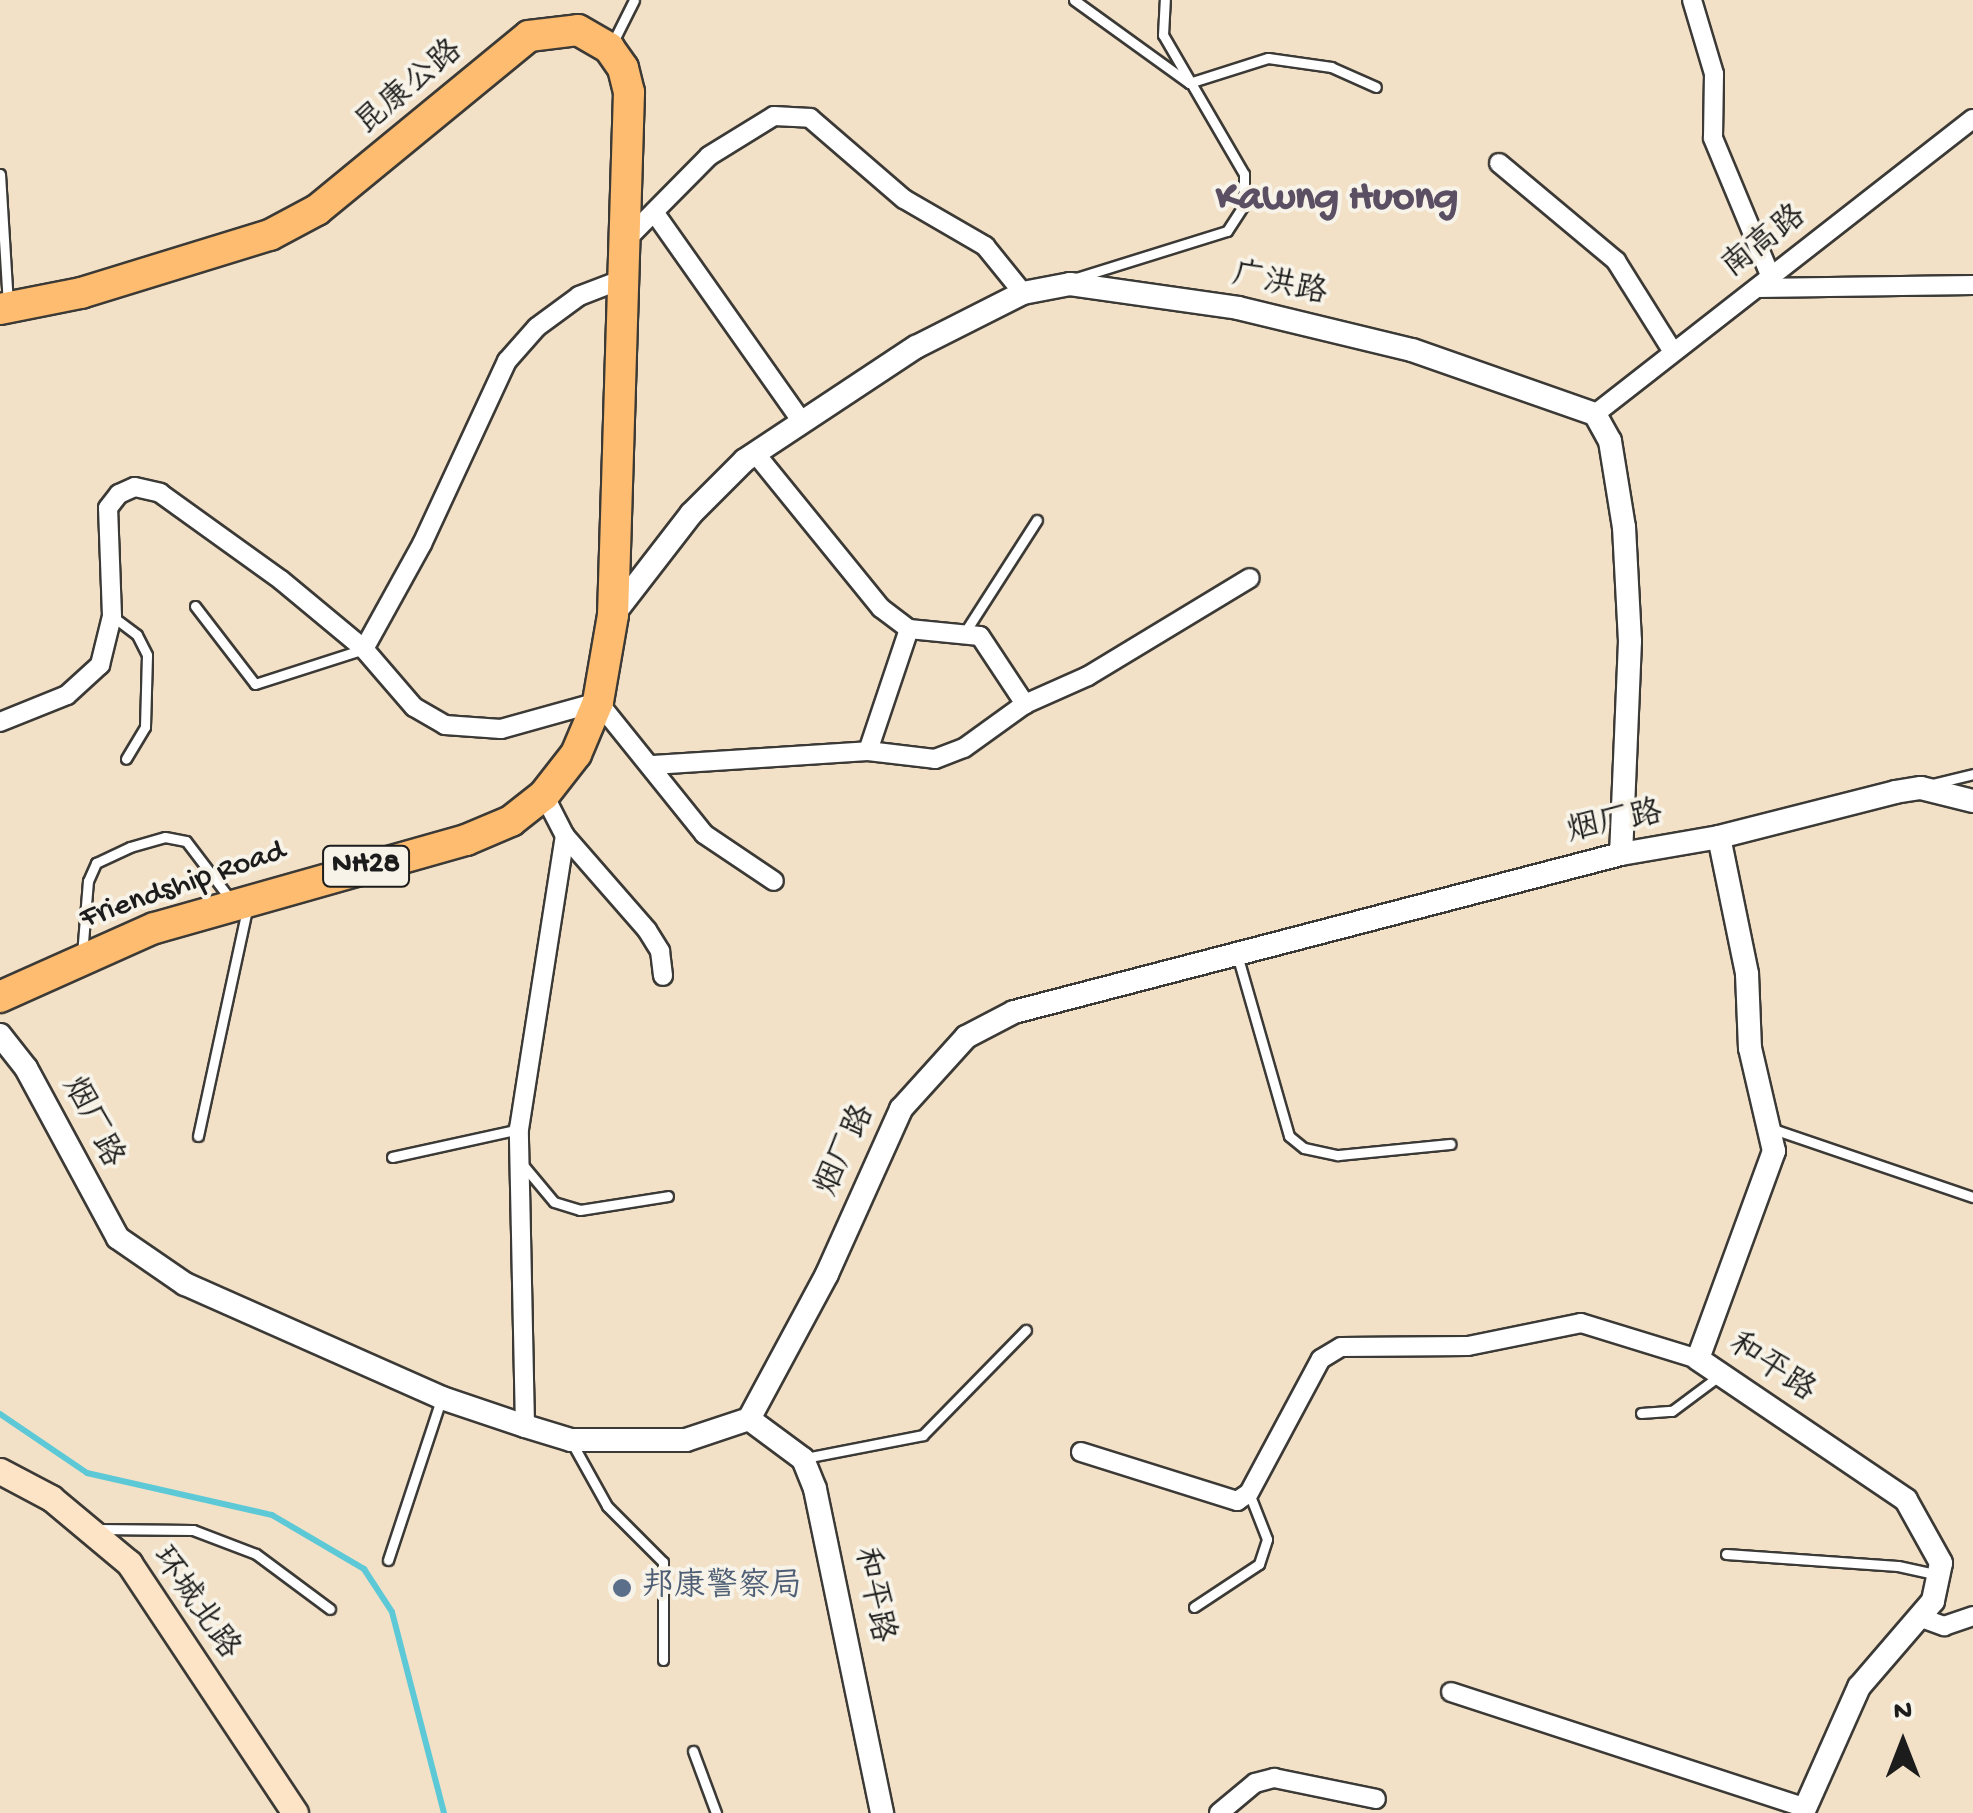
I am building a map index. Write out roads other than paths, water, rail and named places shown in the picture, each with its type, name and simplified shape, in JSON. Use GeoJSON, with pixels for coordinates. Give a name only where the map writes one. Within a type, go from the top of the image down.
{"type":"FeatureCollection","features":[{"type":"Feature","properties":{"kind":"highway","name":"昆康公路"},"geometry":{"type":"LineString","coordinates":[[4,308],[161,271],[270,235],[317,210],[529,36],[578,30],[609,48]]}},
{"type":"Feature","properties":{"kind":"highway","name":"NH28"},"geometry":{"type":"LineString","coordinates":[[609,48],[629,92],[613,615]]}},
{"type":"Feature","properties":{"kind":"highway","name":"Friendship Road"},"geometry":{"type":"LineString","coordinates":[[0,997],[82,957],[241,900],[466,840],[511,820],[544,795],[576,754],[598,702],[613,615]]}},
{"type":"Feature","properties":{"kind":"main road","name":"环城北路"},"geometry":{"type":"LineString","coordinates":[[0,1471],[93,1529],[158,1604],[295,1813]]}},
{"type":"Feature","properties":{"kind":"street"},"geometry":{"type":"LineString","coordinates":[[1692,0],[1714,74],[1713,138],[1764,282],[1973,285]]}},
{"type":"Feature","properties":{"kind":"street"},"geometry":{"type":"LineString","coordinates":[[625,241],[710,156],[774,116],[810,118],[904,199],[986,246],[1024,293]]}},
{"type":"Feature","properties":{"kind":"street","name":"南高路"},"geometry":{"type":"LineString","coordinates":[[1595,414],[1973,119]]}},
{"type":"Feature","properties":{"kind":"street"},"geometry":{"type":"LineString","coordinates":[[1498,162],[1616,262],[1674,352]]}},
{"type":"Feature","properties":{"kind":"street"},"geometry":{"type":"LineString","coordinates":[[654,212],[800,419]]}},
{"type":"Feature","properties":{"kind":"street"},"geometry":{"type":"LineString","coordinates":[[364,649],[422,544],[508,361],[537,327],[579,296],[624,279]]}},
{"type":"Feature","properties":{"kind":"street","name":"广洪路"},"geometry":{"type":"LineString","coordinates":[[613,615],[691,514],[754,453],[800,419],[916,347],[1024,293],[1059,284],[1238,308],[1354,336],[1515,382],[1595,414]]}},
{"type":"Feature","properties":{"kind":"street"},"geometry":{"type":"LineString","coordinates":[[1595,414],[1610,441],[1624,527],[1630,641],[1621,854]]}},
{"type":"Feature","properties":{"kind":"street"},"geometry":{"type":"LineString","coordinates":[[754,453],[880,608],[909,629],[980,636],[1025,704]]}},
{"type":"Feature","properties":{"kind":"street"},"geometry":{"type":"LineString","coordinates":[[0,722],[26,717],[90,678],[108,644],[112,616],[108,508],[135,488],[175,504],[364,649],[414,707],[445,725],[501,729],[598,702],[653,765],[704,834],[774,881]]}},
{"type":"Feature","properties":{"kind":"street"},"geometry":{"type":"LineString","coordinates":[[653,765],[868,751],[935,758],[964,748],[1025,704],[1088,676],[1250,578]]}},
{"type":"Feature","properties":{"kind":"street"},"geometry":{"type":"LineString","coordinates":[[868,751],[909,629]]}},
{"type":"Feature","properties":{"kind":"street","name":"烟厂路"},"geometry":{"type":"LineString","coordinates":[[0,1036],[26,1068],[103,1218],[138,1256],[186,1284],[442,1398],[525,1426],[571,1440],[686,1440],[749,1419],[827,1274],[901,1109],[930,1070],[966,1037],[1014,1012],[1621,854],[1719,837],[1920,788],[1973,802]]}},
{"type":"Feature","properties":{"kind":"street"},"geometry":{"type":"LineString","coordinates":[[544,795],[565,836],[660,951],[664,976]]}},
{"type":"Feature","properties":{"kind":"street"},"geometry":{"type":"LineString","coordinates":[[525,1426],[528,1315],[518,1129],[565,836]]}},
{"type":"Feature","properties":{"kind":"street","name":"和平路"},"geometry":{"type":"LineString","coordinates":[[1719,837],[1747,974],[1750,1048],[1773,1129],[1770,1172],[1698,1359],[1906,1500],[1930,1534],[1942,1576]]}},
{"type":"Feature","properties":{"kind":"street"},"geometry":{"type":"LineString","coordinates":[[1081,1452],[1216,1500],[1237,1501],[1248,1493],[1321,1359],[1353,1343],[1468,1346],[1581,1322],[1698,1359]]}},
{"type":"Feature","properties":{"kind":"street"},"geometry":{"type":"LineString","coordinates":[[749,1419],[803,1459]]}},
{"type":"Feature","properties":{"kind":"street","name":"和平路"},"geometry":{"type":"LineString","coordinates":[[803,1459],[824,1518],[882,1813]]}},
{"type":"Feature","properties":{"kind":"street"},"geometry":{"type":"LineString","coordinates":[[1451,1692],[1804,1810],[1859,1687],[1919,1618],[1942,1576]]}},
{"type":"Feature","properties":{"kind":"street"},"geometry":{"type":"LineString","coordinates":[[1919,1618],[1944,1626],[1973,1616]]}},
{"type":"Feature","properties":{"kind":"street"},"geometry":{"type":"LineString","coordinates":[[1219,1813],[1255,1783],[1274,1778],[1376,1799]]}},
{"type":"Feature","properties":{"kind":"lane"},"geometry":{"type":"LineString","coordinates":[[609,48],[634,0]]}},
{"type":"Feature","properties":{"kind":"lane"},"geometry":{"type":"LineString","coordinates":[[1074,0],[1189,84]]}},
{"type":"Feature","properties":{"kind":"lane"},"geometry":{"type":"LineString","coordinates":[[1059,284],[1227,231],[1244,205],[1244,174],[1162,35],[1165,0]]}},
{"type":"Feature","properties":{"kind":"lane"},"geometry":{"type":"LineString","coordinates":[[1189,84],[1268,58],[1331,67],[1376,86]]}},
{"type":"Feature","properties":{"kind":"lane"},"geometry":{"type":"LineString","coordinates":[[0,174],[4,308]]}},
{"type":"Feature","properties":{"kind":"lane"},"geometry":{"type":"LineString","coordinates":[[965,632],[1036,520]]}},
{"type":"Feature","properties":{"kind":"lane"},"geometry":{"type":"LineString","coordinates":[[195,606],[255,684],[364,649]]}},
{"type":"Feature","properties":{"kind":"lane"},"geometry":{"type":"LineString","coordinates":[[112,616],[136,635],[148,654],[145,727],[126,758]]}},
{"type":"Feature","properties":{"kind":"lane"},"geometry":{"type":"LineString","coordinates":[[1920,788],[1973,774]]}},
{"type":"Feature","properties":{"kind":"lane"},"geometry":{"type":"LineString","coordinates":[[82,957],[88,880],[96,863],[130,846],[164,837],[186,841],[241,900],[198,1136]]}},
{"type":"Feature","properties":{"kind":"lane"},"geometry":{"type":"LineString","coordinates":[[1237,954],[1289,1136],[1304,1148],[1338,1156],[1450,1144]]}},
{"type":"Feature","properties":{"kind":"lane"},"geometry":{"type":"LineString","coordinates":[[392,1157],[518,1129]]}},
{"type":"Feature","properties":{"kind":"lane"},"geometry":{"type":"LineString","coordinates":[[1773,1129],[1973,1197]]}},
{"type":"Feature","properties":{"kind":"lane"},"geometry":{"type":"LineString","coordinates":[[518,1159],[554,1202],[580,1210],[668,1196]]}},
{"type":"Feature","properties":{"kind":"lane"},"geometry":{"type":"LineString","coordinates":[[803,1459],[923,1435],[1026,1330]]}},
{"type":"Feature","properties":{"kind":"lane"},"geometry":{"type":"LineString","coordinates":[[1641,1413],[1672,1411],[1722,1374]]}},
{"type":"Feature","properties":{"kind":"lane"},"geometry":{"type":"LineString","coordinates":[[388,1560],[442,1398]]}},
{"type":"Feature","properties":{"kind":"lane"},"geometry":{"type":"LineString","coordinates":[[571,1440],[606,1506],[664,1562],[664,1660]]}},
{"type":"Feature","properties":{"kind":"lane"},"geometry":{"type":"LineString","coordinates":[[1194,1607],[1260,1564],[1267,1539],[1248,1493]]}},
{"type":"Feature","properties":{"kind":"lane"},"geometry":{"type":"LineString","coordinates":[[93,1529],[194,1530],[256,1554],[330,1609]]}},
{"type":"Feature","properties":{"kind":"lane"},"geometry":{"type":"LineString","coordinates":[[1726,1554],[1898,1566],[1942,1576]]}},
{"type":"Feature","properties":{"kind":"lane"},"geometry":{"type":"LineString","coordinates":[[693,1751],[716,1813]]}},
{"type":"Feature","properties":{"kind":"waterway"},"geometry":{"type":"LineString","coordinates":[[0,1414],[87,1473],[272,1515],[364,1569],[392,1612],[444,1813]]}},
{"type":"Feature","properties":{"kind":"place","name":"邦康警察局"},"geometry":{"type":"Point","coordinates":[622,1588]}},
{"type":"Feature","properties":{"kind":"district","name":"Kawng Huong"},"geometry":{"type":"Point","coordinates":[1337,200]}}]}
